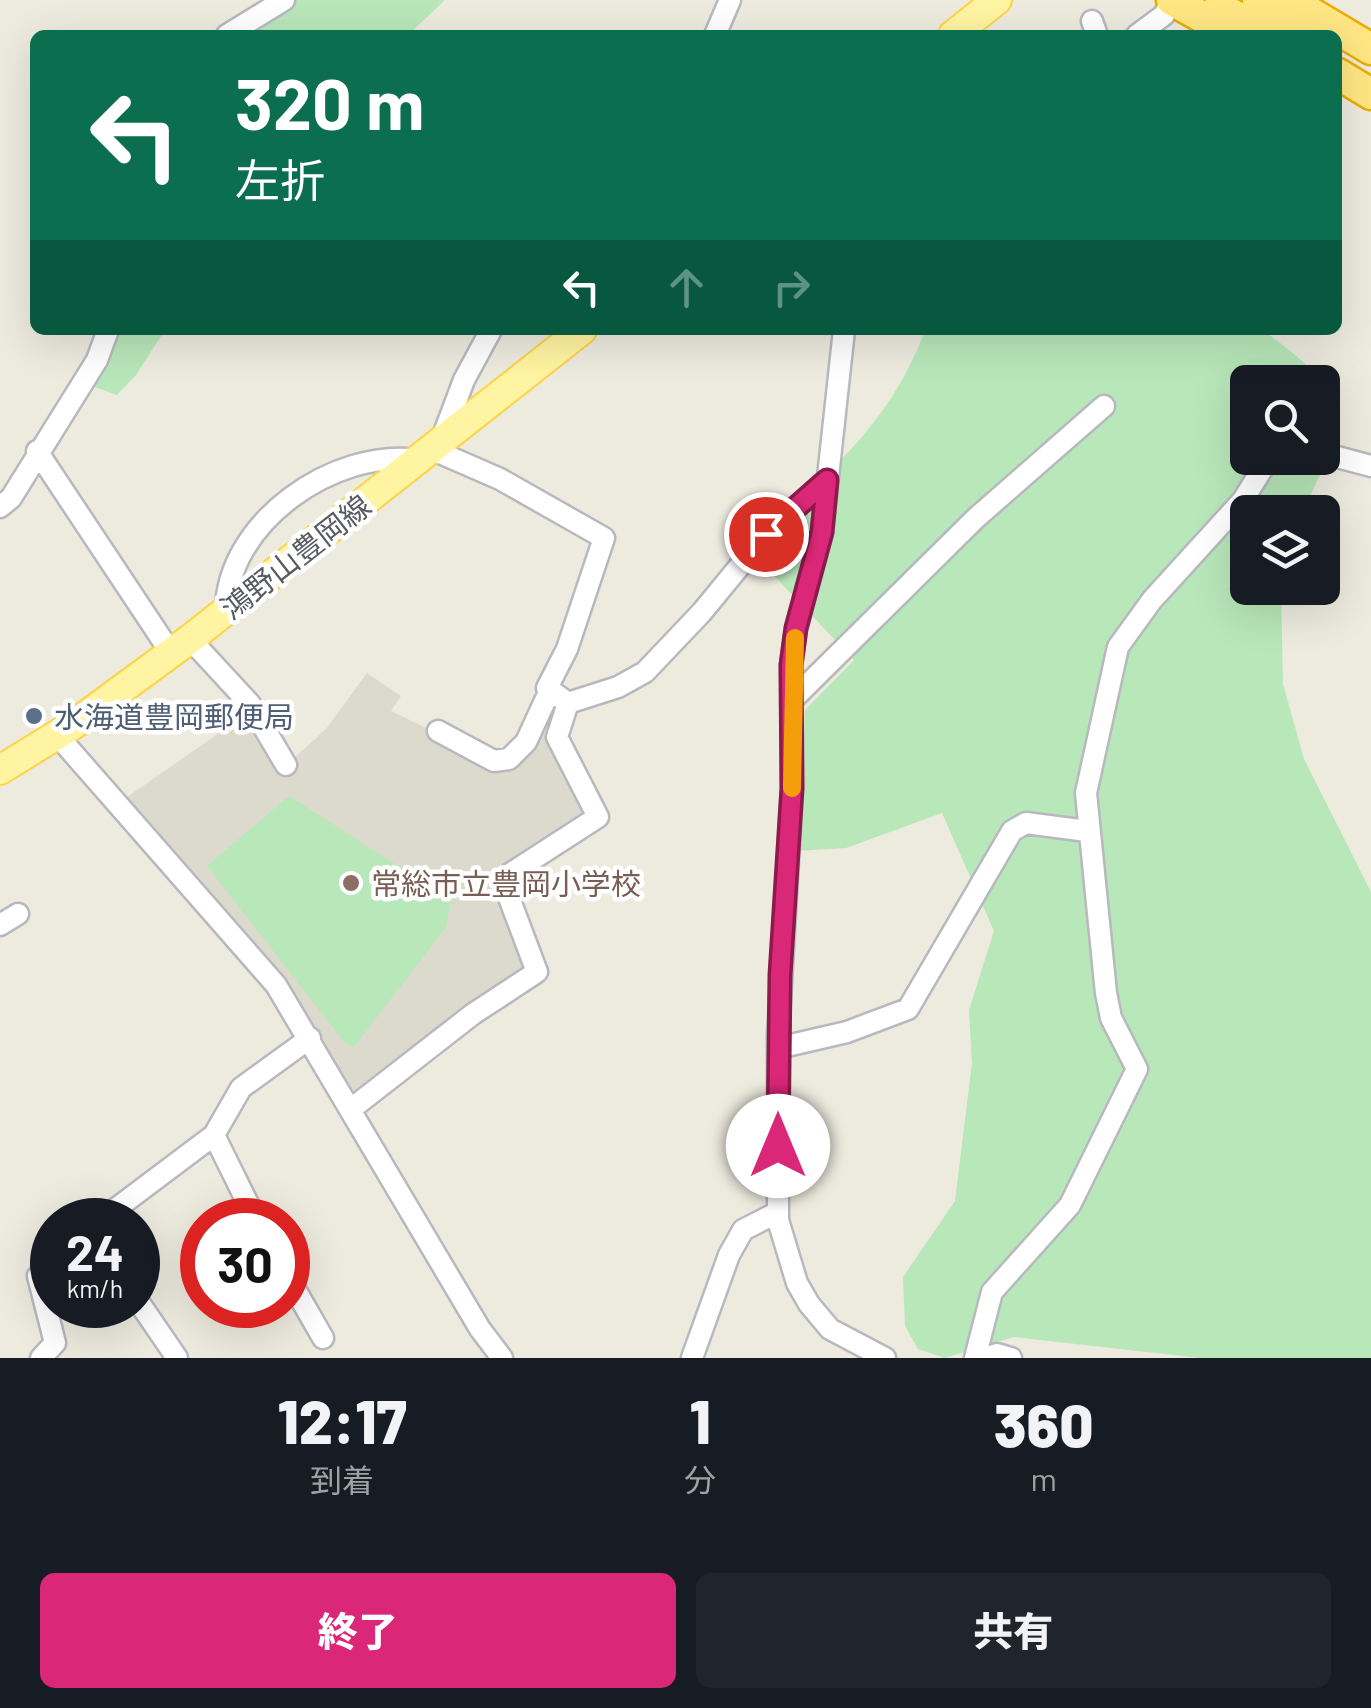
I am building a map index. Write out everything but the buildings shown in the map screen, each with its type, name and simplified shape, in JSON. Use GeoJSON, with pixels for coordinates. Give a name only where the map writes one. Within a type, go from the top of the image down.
{"type":"FeatureCollection","features":[{"type":"Feature","properties":{"kind":"highway"},"geometry":{"type":"LineString","coordinates":[[1172,0],[1225,30]]}},
{"type":"Feature","properties":{"kind":"highway"},"geometry":{"type":"LineString","coordinates":[[1208,0],[1260,30]]}},
{"type":"Feature","properties":{"kind":"highway"},"geometry":{"type":"LineString","coordinates":[[1258,0],[1309,30]]}},
{"type":"Feature","properties":{"kind":"highway"},"geometry":{"type":"LineString","coordinates":[[1288,0],[1339,30]]}},
{"type":"Feature","properties":{"kind":"highway"},"geometry":{"type":"LineString","coordinates":[[1342,32],[1371,49]]}},
{"type":"Feature","properties":{"kind":"highway"},"geometry":{"type":"LineString","coordinates":[[1342,48],[1371,65]]}},
{"type":"Feature","properties":{"kind":"highway"},"geometry":{"type":"LineString","coordinates":[[1342,76],[1371,94]]}},
{"type":"Feature","properties":{"kind":"highway"},"geometry":{"type":"LineString","coordinates":[[1342,96],[1371,113]]}},
{"type":"Feature","properties":{"kind":"main road"},"geometry":{"type":"LineString","coordinates":[[960,30],[997,0]]}},
{"type":"Feature","properties":{"kind":"main road","name":"鴻野山豊岡線"},"geometry":{"type":"LineString","coordinates":[[0,770],[57,735],[180,646],[576,335]]}},
{"type":"Feature","properties":{"kind":"street"},"geometry":{"type":"LineString","coordinates":[[236,30],[284,0]]}},
{"type":"Feature","properties":{"kind":"street"},"geometry":{"type":"LineString","coordinates":[[717,30],[730,0]]}},
{"type":"Feature","properties":{"kind":"street"},"geometry":{"type":"LineString","coordinates":[[1144,30],[1164,15],[1172,0]]}},
{"type":"Feature","properties":{"kind":"street"},"geometry":{"type":"LineString","coordinates":[[0,507],[18,488],[36,452],[97,360],[106,335]]}},
{"type":"Feature","properties":{"kind":"street"},"geometry":{"type":"LineString","coordinates":[[430,450],[488,335]]}},
{"type":"Feature","properties":{"kind":"street"},"geometry":{"type":"LineString","coordinates":[[843,335],[822,532],[796,628],[778,1048],[778,1212],[797,1283],[809,1304],[830,1330],[886,1358]]}},
{"type":"Feature","properties":{"kind":"street"},"geometry":{"type":"LineString","coordinates":[[791,701],[976,518],[1104,406]]}},
{"type":"Feature","properties":{"kind":"street"},"geometry":{"type":"LineString","coordinates":[[226,611],[226,587],[237,557],[309,484],[364,464],[430,450],[500,478],[604,538],[567,649],[546,688],[568,704]]}},
{"type":"Feature","properties":{"kind":"street"},"geometry":{"type":"LineString","coordinates":[[36,452],[180,646],[250,704],[286,765]]}},
{"type":"Feature","properties":{"kind":"street"},"geometry":{"type":"LineString","coordinates":[[1340,458],[1371,466]]}},
{"type":"Feature","properties":{"kind":"street"},"geometry":{"type":"LineString","coordinates":[[975,1358],[992,1292],[1070,1205],[1137,1069],[1111,1018],[1087,831],[1086,793],[1118,647],[1152,600],[1242,500],[1258,475]]}},
{"type":"Feature","properties":{"kind":"street"},"geometry":{"type":"LineString","coordinates":[[568,704],[618,687],[645,672],[702,612],[766,534],[827,480]]}},
{"type":"Feature","properties":{"kind":"street"},"geometry":{"type":"LineString","coordinates":[[438,731],[494,761],[510,759],[526,742],[550,690]]}},
{"type":"Feature","properties":{"kind":"street"},"geometry":{"type":"LineString","coordinates":[[350,1109],[473,1014],[537,972],[502,880],[598,817],[557,736],[568,704]]}},
{"type":"Feature","properties":{"kind":"street"},"geometry":{"type":"LineString","coordinates":[[57,735],[276,984],[480,1329],[502,1358]]}},
{"type":"Feature","properties":{"kind":"street"},"geometry":{"type":"LineString","coordinates":[[778,1048],[847,1032],[908,1009],[1012,831],[1026,823],[1087,831]]}},
{"type":"Feature","properties":{"kind":"street"},"geometry":{"type":"LineString","coordinates":[[130,1198],[214,1135],[241,1088],[310,1038]]}},
{"type":"Feature","properties":{"kind":"street"},"geometry":{"type":"LineString","coordinates":[[214,1135],[245,1198]]}},
{"type":"Feature","properties":{"kind":"street"},"geometry":{"type":"LineString","coordinates":[[692,1358],[729,1255],[743,1230],[778,1212]]}},
{"type":"Feature","properties":{"kind":"street"},"geometry":{"type":"LineString","coordinates":[[310,1315],[323,1338]]}},
{"type":"Feature","properties":{"kind":"street"},"geometry":{"type":"LineString","coordinates":[[41,1358],[55,1343],[51,1328]]}},
{"type":"Feature","properties":{"kind":"street"},"geometry":{"type":"LineString","coordinates":[[157,1328],[177,1358]]}},
{"type":"Feature","properties":{"kind":"street"},"geometry":{"type":"LineString","coordinates":[[984,1358],[996,1354],[1011,1358]]}},
{"type":"Feature","properties":{"kind":"shaded area","name":"常総市立豊岡小学校"},"geometry":{"type":"Polygon","coordinates":[[[367,673],[401,696],[391,711],[503,765],[551,697],[588,812],[495,873],[531,970],[357,1098],[285,979],[127,797],[248,713],[282,769],[326,729],[367,673]]]}},
{"type":"Feature","properties":{"kind":"green space"},"geometry":{"type":"Polygon","coordinates":[[[297,0],[445,0],[413,30],[248,30],[297,0]]]}},
{"type":"Feature","properties":{"kind":"green space"},"geometry":{"type":"Polygon","coordinates":[[[114,335],[162,335],[136,375],[117,395],[89,385],[114,335]]]}},
{"type":"Feature","properties":{"kind":"green space"},"geometry":{"type":"Polygon","coordinates":[[[923,335],[1269,335],[1305,365],[1230,365],[1230,475],[1319,475],[1310,495],[1230,495],[1230,605],[1281,605],[1283,684],[1304,759],[1371,892],[1371,1358],[1200,1358],[1014,1337],[945,1358],[918,1349],[905,1326],[903,1277],[955,1201],[972,1063],[969,1010],[994,931],[942,813],[846,848],[797,851],[805,710],[854,660],[745,545],[827,474],[873,424],[893,396],[923,335]]]}},
{"type":"Feature","properties":{"kind":"green space"},"geometry":{"type":"Polygon","coordinates":[[[289,796],[451,900],[446,927],[354,1047],[345,1043],[207,866],[289,796]]]}},
{"type":"Feature","properties":{"kind":"slow traffic"},"geometry":{"type":"LineString","coordinates":[[792,788],[791,665],[795,638]]}},
{"type":"Feature","properties":{"kind":"place","name":"水海道豊岡郵便局"},"geometry":{"type":"Point","coordinates":[34,716]}},
{"type":"Feature","properties":{"kind":"place","name":"常総市立豊岡小学校"},"geometry":{"type":"Point","coordinates":[351,883]}},
{"type":"Feature","properties":{"kind":"route"},"geometry":{"type":"LineString","coordinates":[[766,534],[827,480],[822,532],[796,628],[791,665],[792,788],[780,975],[778,1146]]}}]}
